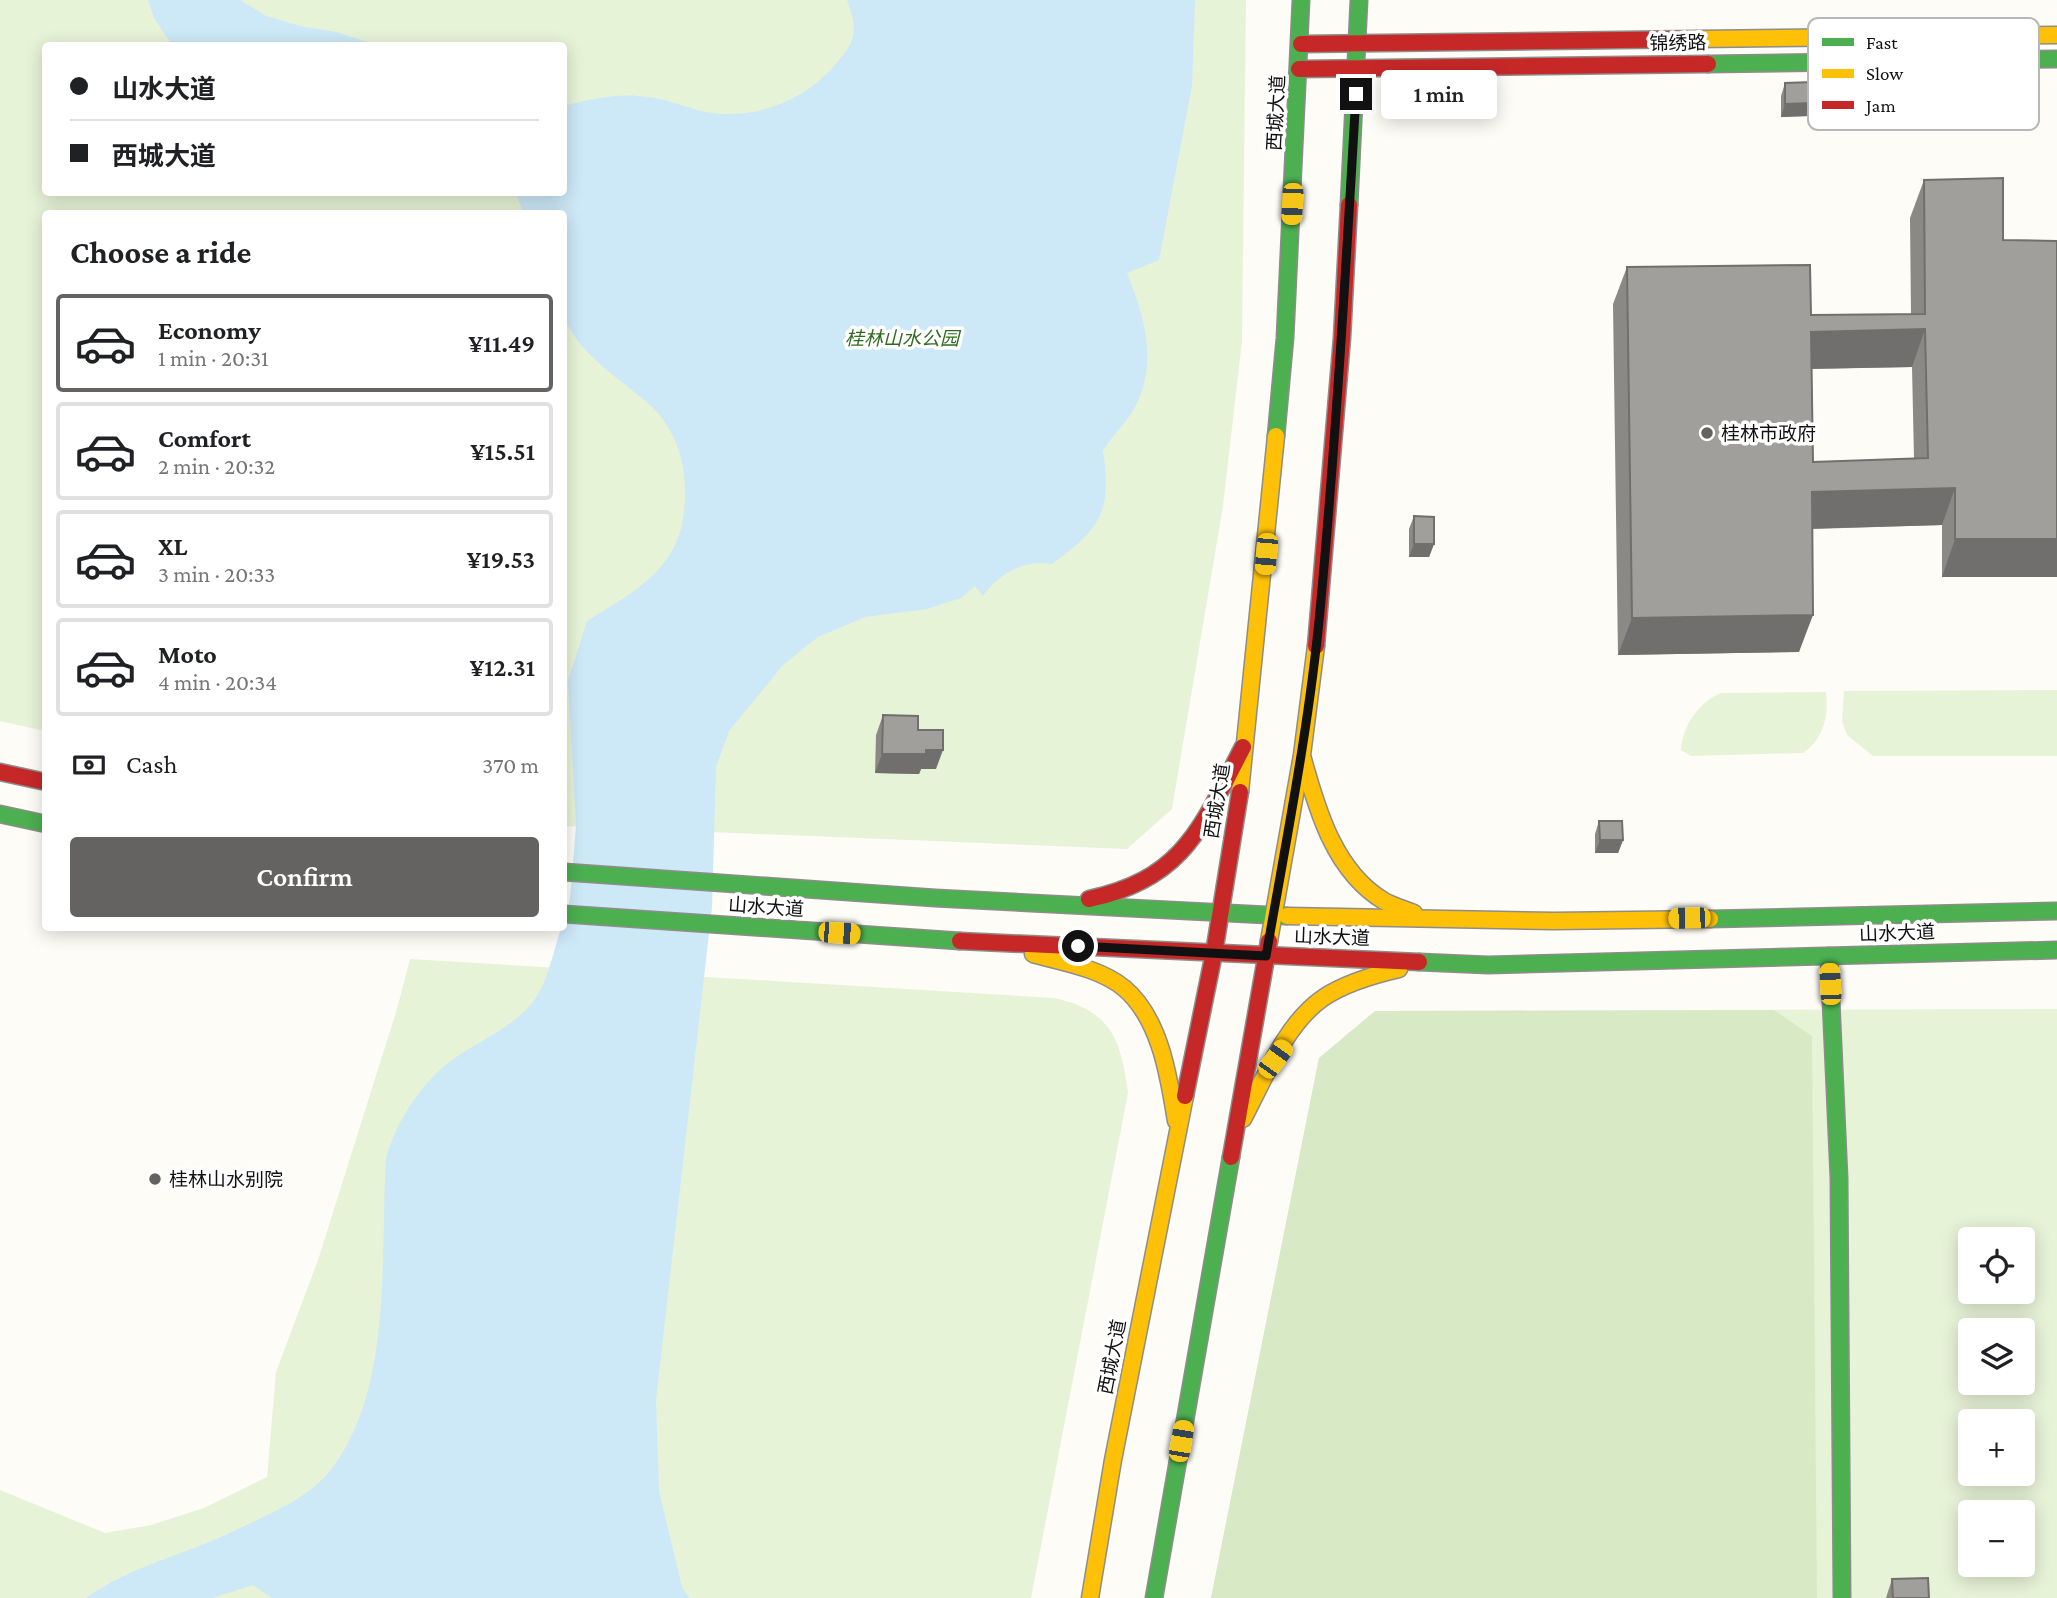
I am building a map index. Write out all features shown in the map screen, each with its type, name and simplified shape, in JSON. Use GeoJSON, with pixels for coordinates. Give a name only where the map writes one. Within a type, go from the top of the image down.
{"type":"FeatureCollection","features":[{"type":"Feature","properties":{"kind":"main road","name":"西城大道"},"geometry":{"type":"LineString","coordinates":[[1090,1598],[1113,1460],[1214,953],[1247,738],[1285,338],[1301,0]]}},
{"type":"Feature","properties":{"kind":"main road"},"geometry":{"type":"LineString","coordinates":[[1154,1598],[1302,755],[1320,612],[1342,338],[1359,44],[1359,0]]}},
{"type":"Feature","properties":{"kind":"main road","name":"锦绣路"},"geometry":{"type":"LineString","coordinates":[[2039,35],[2057,35]]}},
{"type":"Feature","properties":{"kind":"main road","name":"锦绣路"},"geometry":{"type":"LineString","coordinates":[[1301,44],[1808,38]]}},
{"type":"Feature","properties":{"kind":"main road","name":"锦绣路"},"geometry":{"type":"LineString","coordinates":[[2039,59],[2057,59]]}},
{"type":"Feature","properties":{"kind":"main road","name":"锦绣路"},"geometry":{"type":"LineString","coordinates":[[1299,69],[1808,62]]}},
{"type":"Feature","properties":{"kind":"main road"},"geometry":{"type":"LineString","coordinates":[[1042,905],[1104,897],[1159,874],[1186,849],[1247,738]]}},
{"type":"Feature","properties":{"kind":"main road"},"geometry":{"type":"LineString","coordinates":[[1302,755],[1316,807],[1339,859],[1381,898],[1427,918]]}},
{"type":"Feature","properties":{"kind":"main road"},"geometry":{"type":"LineString","coordinates":[[0,772],[42,781]]}},
{"type":"Feature","properties":{"kind":"main road"},"geometry":{"type":"LineString","coordinates":[[0,814],[42,823]]}},
{"type":"Feature","properties":{"kind":"main road","name":"山水大道"},"geometry":{"type":"LineString","coordinates":[[567,872],[924,900],[1220,914],[1554,920],[2057,911]]}},
{"type":"Feature","properties":{"kind":"main road","name":"山水大道"},"geometry":{"type":"LineString","coordinates":[[567,914],[997,942],[1488,965],[2057,950]]}},
{"type":"Feature","properties":{"kind":"main road"},"geometry":{"type":"LineString","coordinates":[[997,942],[1069,965],[1123,987],[1153,1028],[1171,1087],[1178,1135]]}},
{"type":"Feature","properties":{"kind":"main road"},"geometry":{"type":"LineString","coordinates":[[1829,956],[1839,1184],[1842,1598]]}},
{"type":"Feature","properties":{"kind":"main road"},"geometry":{"type":"LineString","coordinates":[[1235,1134],[1275,1059],[1315,1003],[1370,975],[1427,962]]}},
{"type":"Feature","properties":{"kind":"green space","name":"桂林山水公园"},"geometry":{"type":"Polygon","coordinates":[[[0,0],[1246,0],[1242,341],[1223,506],[1172,809],[1127,849],[567,826],[567,210],[42,210],[42,730],[0,721],[0,0]]]}},
{"type":"Feature","properties":{"kind":"green space"},"geometry":{"type":"Polygon","coordinates":[[[2057,690],[2057,756],[1873,756],[1847,735],[1842,721],[1844,691],[2057,690]]]}},
{"type":"Feature","properties":{"kind":"green space"},"geometry":{"type":"Polygon","coordinates":[[[1826,692],[1823,727],[1815,741],[1803,753],[1691,756],[1681,750],[1685,732],[1693,716],[1706,702],[1721,693],[1826,692]]]}},
{"type":"Feature","properties":{"kind":"green space"},"geometry":{"type":"Polygon","coordinates":[[[410,959],[1054,998],[1073,1003],[1100,1019],[1116,1042],[1128,1093],[1031,1598],[0,1598],[0,1490],[105,1533],[151,1525],[204,1508],[267,1477],[276,1372],[318,1260],[397,1009],[410,959]]]}},
{"type":"Feature","properties":{"kind":"green space"},"geometry":{"type":"Polygon","coordinates":[[[2057,1009],[2057,1598],[1211,1598],[1319,1058],[1375,1011],[2057,1009]]]}},
{"type":"Feature","properties":{"kind":"green space"},"geometry":{"type":"Polygon","coordinates":[[[1774,1010],[1812,1036],[1817,1598],[1211,1598],[1319,1058],[1375,1011],[1774,1010]]]}},
{"type":"Feature","properties":{"kind":"water"},"geometry":{"type":"Polygon","coordinates":[[[148,0],[240,0],[266,16],[368,42],[170,42],[154,18],[148,0]]]}},
{"type":"Feature","properties":{"kind":"water"},"geometry":{"type":"Polygon","coordinates":[[[847,0],[1195,0],[1192,86],[1159,260],[1127,273],[1143,322],[1146,372],[1136,405],[1103,450],[1106,489],[1104,504],[1092,528],[1082,540],[1052,564],[1032,564],[1013,570],[1005,574],[983,596],[975,586],[961,598],[927,609],[865,617],[818,637],[783,665],[729,731],[716,767],[712,907],[656,1400],[659,1491],[682,1587],[689,1598],[272,1598],[253,1585],[212,1598],[86,1598],[122,1577],[217,1539],[277,1510],[316,1485],[336,1463],[354,1430],[367,1394],[375,1356],[383,1275],[386,1158],[397,1130],[412,1102],[443,1067],[509,1024],[533,1002],[548,972],[560,931],[567,931],[576,826],[568,681],[587,621],[648,580],[674,548],[685,504],[684,475],[681,457],[666,423],[643,399],[593,358],[567,322],[567,210],[522,210],[517,196],[567,196],[567,105],[610,97],[638,96],[719,114],[738,114],[773,107],[806,91],[833,67],[851,43],[853,21],[847,0]]]}},
{"type":"Feature","properties":{"kind":"building"},"geometry":{"type":"Polygon","coordinates":[[[1808,82],[1808,103],[1785,104],[1785,83],[1808,82]]]}},
{"type":"Feature","properties":{"kind":"building","name":"桂林市政府"},"geometry":{"type":"Polygon","coordinates":[[[2003,178],[2003,240],[2057,241],[2057,539],[1955,539],[1955,488],[1812,492],[1813,615],[1632,618],[1627,267],[1810,265],[1811,315],[1925,314],[1924,180],[2003,178]],[[1925,329],[1811,332],[1813,462],[1928,458],[1925,329]]]}},
{"type":"Feature","properties":{"kind":"building"},"geometry":{"type":"Polygon","coordinates":[[[1414,516],[1434,517],[1434,544],[1414,544],[1414,516]]]}},
{"type":"Feature","properties":{"kind":"building"},"geometry":{"type":"Polygon","coordinates":[[[883,715],[918,716],[918,730],[943,730],[943,750],[926,750],[926,754],[882,754],[883,715]]]}},
{"type":"Feature","properties":{"kind":"building"},"geometry":{"type":"Polygon","coordinates":[[[1599,821],[1622,821],[1623,840],[1600,840],[1599,821]]]}},
{"type":"Feature","properties":{"kind":"building"},"geometry":{"type":"Polygon","coordinates":[[[1928,1578],[1929,1598],[1893,1598],[1892,1579],[1928,1578]]]}},
{"type":"Feature","properties":{"kind":"traffic: fast"},"geometry":{"type":"LineString","coordinates":[[1276,436],[1285,338],[1301,0]]}},
{"type":"Feature","properties":{"kind":"traffic: fast"},"geometry":{"type":"LineString","coordinates":[[1349,205],[1359,0]]}},
{"type":"Feature","properties":{"kind":"traffic: fast"},"geometry":{"type":"LineString","coordinates":[[2039,59],[2057,59]]}},
{"type":"Feature","properties":{"kind":"traffic: fast"},"geometry":{"type":"LineString","coordinates":[[1708,64],[1808,63]]}},
{"type":"Feature","properties":{"kind":"traffic: fast"},"geometry":{"type":"LineString","coordinates":[[0,814],[42,823]]}},
{"type":"Feature","properties":{"kind":"traffic: fast"},"geometry":{"type":"LineString","coordinates":[[567,872],[935,898],[1287,916]]}},
{"type":"Feature","properties":{"kind":"traffic: fast"},"geometry":{"type":"LineString","coordinates":[[1710,919],[2057,911]]}},
{"type":"Feature","properties":{"kind":"traffic: fast"},"geometry":{"type":"LineString","coordinates":[[567,914],[960,941]]}},
{"type":"Feature","properties":{"kind":"traffic: fast"},"geometry":{"type":"LineString","coordinates":[[1419,962],[1488,965],[2057,950]]}},
{"type":"Feature","properties":{"kind":"traffic: fast"},"geometry":{"type":"LineString","coordinates":[[1829,956],[1839,1178],[1842,1598]]}},
{"type":"Feature","properties":{"kind":"traffic: fast"},"geometry":{"type":"LineString","coordinates":[[1154,1598],[1231,1157]]}},
{"type":"Feature","properties":{"kind":"traffic: slow"},"geometry":{"type":"LineString","coordinates":[[2039,35],[2057,35]]}},
{"type":"Feature","properties":{"kind":"traffic: slow"},"geometry":{"type":"LineString","coordinates":[[1698,39],[1808,38]]}},
{"type":"Feature","properties":{"kind":"traffic: slow"},"geometry":{"type":"LineString","coordinates":[[1240,792],[1276,436]]}},
{"type":"Feature","properties":{"kind":"traffic: slow"},"geometry":{"type":"LineString","coordinates":[[1269,941],[1302,755],[1316,646]]}},
{"type":"Feature","properties":{"kind":"traffic: slow"},"geometry":{"type":"LineString","coordinates":[[1303,759],[1330,838],[1353,874],[1367,889],[1384,901],[1414,913]]}},
{"type":"Feature","properties":{"kind":"traffic: slow"},"geometry":{"type":"LineString","coordinates":[[1287,916],[1554,921],[1710,919]]}},
{"type":"Feature","properties":{"kind":"traffic: slow"},"geometry":{"type":"LineString","coordinates":[[1033,954],[1104,975],[1124,988],[1136,1001],[1146,1015],[1161,1049],[1176,1121]]}},
{"type":"Feature","properties":{"kind":"traffic: slow"},"geometry":{"type":"LineString","coordinates":[[1243,1119],[1287,1037],[1310,1009],[1340,988],[1399,969]]}},
{"type":"Feature","properties":{"kind":"traffic: slow"},"geometry":{"type":"LineString","coordinates":[[1090,1598],[1113,1460],[1185,1096]]}},
{"type":"Feature","properties":{"kind":"traffic: jam"},"geometry":{"type":"LineString","coordinates":[[1301,44],[1698,39]]}},
{"type":"Feature","properties":{"kind":"traffic: jam"},"geometry":{"type":"LineString","coordinates":[[1299,69],[1708,64]]}},
{"type":"Feature","properties":{"kind":"traffic: jam"},"geometry":{"type":"LineString","coordinates":[[1316,646],[1342,338],[1349,205]]}},
{"type":"Feature","properties":{"kind":"traffic: jam"},"geometry":{"type":"LineString","coordinates":[[1089,899],[1121,890],[1147,878],[1169,863],[1201,825],[1243,747]]}},
{"type":"Feature","properties":{"kind":"traffic: jam"},"geometry":{"type":"LineString","coordinates":[[0,772],[42,781]]}},
{"type":"Feature","properties":{"kind":"traffic: jam"},"geometry":{"type":"LineString","coordinates":[[1185,1096],[1214,953],[1240,792]]}},
{"type":"Feature","properties":{"kind":"traffic: jam"},"geometry":{"type":"LineString","coordinates":[[960,941],[1419,962]]}},
{"type":"Feature","properties":{"kind":"traffic: jam"},"geometry":{"type":"LineString","coordinates":[[1231,1157],[1269,941]]}},
{"type":"Feature","properties":{"kind":"place","name":"桂林市政府"},"geometry":{"type":"Point","coordinates":[1707,433]}},
{"type":"Feature","properties":{"kind":"place","name":"桂林山水别院"},"geometry":{"type":"Point","coordinates":[155,1179]}},
{"type":"Feature","properties":{"kind":"route"},"geometry":{"type":"LineString","coordinates":[[1078,946],[1266,956],[1301,763],[1320,612],[1342,338],[1356,94]]}}]}
